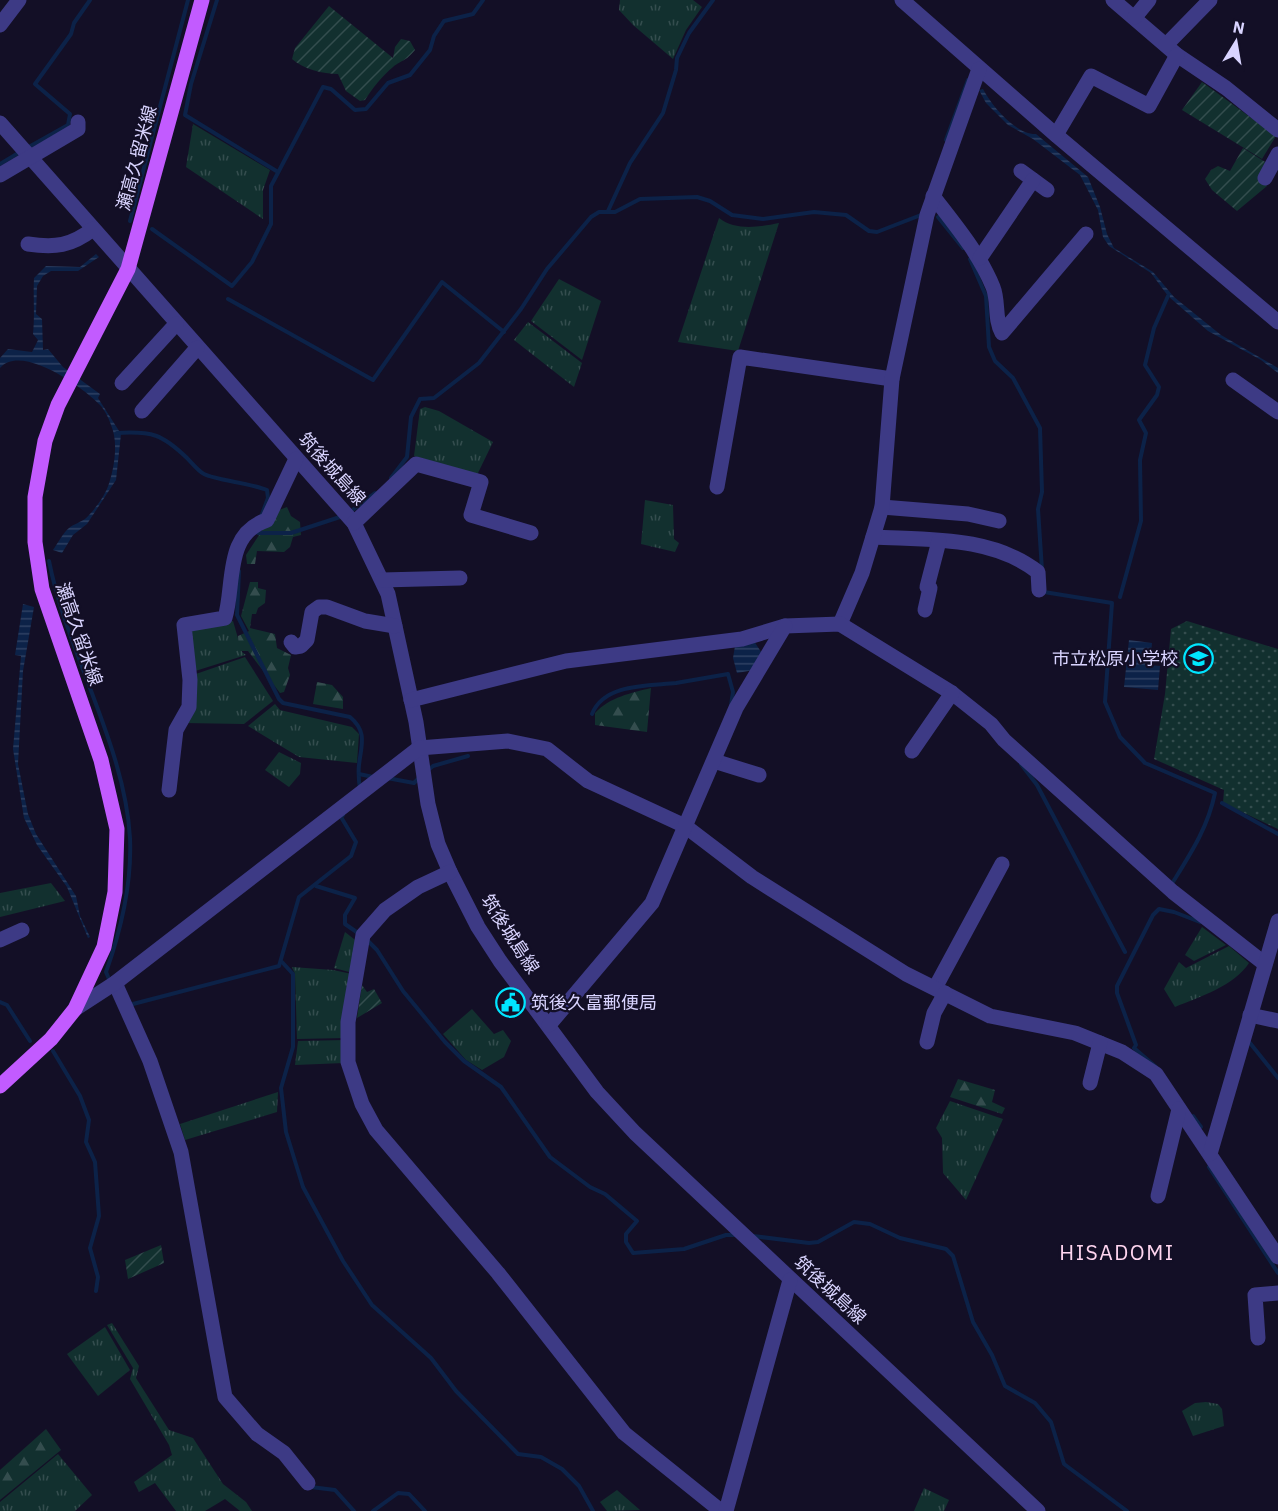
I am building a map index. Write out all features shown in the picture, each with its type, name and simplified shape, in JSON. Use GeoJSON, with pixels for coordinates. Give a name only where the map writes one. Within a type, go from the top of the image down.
{"type":"FeatureCollection","features":[{"type":"Feature","properties":{"kind":"main road","name":"瀬高久留米線"},"geometry":{"type":"LineString","coordinates":[[0,1086],[51,1039],[75,1009],[104,947],[115,892],[117,829],[101,760],[42,589],[35,542],[35,497],[45,441],[64,394],[128,269],[202,0]]}},
{"type":"Feature","properties":{"kind":"street"},"geometry":{"type":"LineString","coordinates":[[0,25],[19,0]]}},
{"type":"Feature","properties":{"kind":"street"},"geometry":{"type":"LineString","coordinates":[[902,0],[1056,135],[1278,322]]}},
{"type":"Feature","properties":{"kind":"street"},"geometry":{"type":"LineString","coordinates":[[1113,0],[1172,50],[1226,88],[1278,130]]}},
{"type":"Feature","properties":{"kind":"street"},"geometry":{"type":"LineString","coordinates":[[1135,17],[1149,0]]}},
{"type":"Feature","properties":{"kind":"street"},"geometry":{"type":"LineString","coordinates":[[1056,135],[1091,76],[1149,106],[1172,50],[1210,0]]}},
{"type":"Feature","properties":{"kind":"street"},"geometry":{"type":"LineString","coordinates":[[840,624],[862,573],[882,507],[892,379],[927,215],[979,69]]}},
{"type":"Feature","properties":{"kind":"street"},"geometry":{"type":"LineString","coordinates":[[0,175],[78,129],[78,122]]}},
{"type":"Feature","properties":{"kind":"street","name":"筑後城島線"},"geometry":{"type":"LineString","coordinates":[[0,123],[354,523],[382,580],[395,626],[436,834],[450,872],[478,927],[597,1092],[635,1133],[1038,1511]]}},
{"type":"Feature","properties":{"kind":"street"},"geometry":{"type":"LineString","coordinates":[[1265,178],[1278,154]]}},
{"type":"Feature","properties":{"kind":"street"},"geometry":{"type":"LineString","coordinates":[[980,258],[1027,175],[1047,190]]}},
{"type":"Feature","properties":{"kind":"street"},"geometry":{"type":"LineString","coordinates":[[933,196],[980,258],[994,291],[997,323],[1002,333],[1086,234]]}},
{"type":"Feature","properties":{"kind":"street"},"geometry":{"type":"LineString","coordinates":[[28,244],[52,248],[81,238],[93,229]]}},
{"type":"Feature","properties":{"kind":"street"},"geometry":{"type":"LineString","coordinates":[[122,384],[176,324]]}},
{"type":"Feature","properties":{"kind":"street"},"geometry":{"type":"LineString","coordinates":[[142,411],[197,348]]}},
{"type":"Feature","properties":{"kind":"street"},"geometry":{"type":"LineString","coordinates":[[717,487],[740,357],[892,379]]}},
{"type":"Feature","properties":{"kind":"street"},"geometry":{"type":"LineString","coordinates":[[1233,380],[1278,412]]}},
{"type":"Feature","properties":{"kind":"street"},"geometry":{"type":"LineString","coordinates":[[169,790],[176,730],[189,707],[190,680],[184,625],[225,618],[236,549],[257,523],[267,520],[296,459]]}},
{"type":"Feature","properties":{"kind":"street"},"geometry":{"type":"LineString","coordinates":[[354,523],[416,464],[481,482],[471,515],[531,533]]}},
{"type":"Feature","properties":{"kind":"street"},"geometry":{"type":"LineString","coordinates":[[882,507],[968,514],[999,520]]}},
{"type":"Feature","properties":{"kind":"street"},"geometry":{"type":"LineString","coordinates":[[873,537],[939,541],[1000,550],[1038,572],[1039,590]]}},
{"type":"Feature","properties":{"kind":"street"},"geometry":{"type":"LineString","coordinates":[[925,610],[930,588],[927,587],[939,541]]}},
{"type":"Feature","properties":{"kind":"street"},"geometry":{"type":"LineString","coordinates":[[382,580],[460,578]]}},
{"type":"Feature","properties":{"kind":"street"},"geometry":{"type":"LineString","coordinates":[[291,642],[295,647],[302,646],[307,640],[312,612],[319,607],[327,607],[365,621],[395,626]]}},
{"type":"Feature","properties":{"kind":"street"},"geometry":{"type":"LineString","coordinates":[[411,700],[566,661],[742,639],[785,626],[840,624],[952,693],[991,724],[1004,741],[1173,892],[1265,964]]}},
{"type":"Feature","properties":{"kind":"street"},"geometry":{"type":"LineString","coordinates":[[549,1024],[652,903],[736,708],[785,626]]}},
{"type":"Feature","properties":{"kind":"street"},"geometry":{"type":"LineString","coordinates":[[912,751],[952,693]]}},
{"type":"Feature","properties":{"kind":"street"},"geometry":{"type":"LineString","coordinates":[[75,1009],[115,983],[419,748],[508,741],[548,749],[588,781],[685,826],[752,877],[906,974],[990,1016],[1076,1033],[1122,1052],[1156,1074],[1278,1257]]}},
{"type":"Feature","properties":{"kind":"street"},"geometry":{"type":"LineString","coordinates":[[714,761],[759,776]]}},
{"type":"Feature","properties":{"kind":"street"},"geometry":{"type":"LineString","coordinates":[[927,1042],[940,991],[1002,864]]}},
{"type":"Feature","properties":{"kind":"street"},"geometry":{"type":"LineString","coordinates":[[450,872],[418,887],[385,910],[363,935],[348,1022],[348,1062],[362,1104],[376,1130],[498,1273],[624,1433],[721,1511]]}},
{"type":"Feature","properties":{"kind":"street"},"geometry":{"type":"LineString","coordinates":[[1210,1154],[1278,921]]}},
{"type":"Feature","properties":{"kind":"street"},"geometry":{"type":"LineString","coordinates":[[0,940],[22,930]]}},
{"type":"Feature","properties":{"kind":"street"},"geometry":{"type":"LineString","coordinates":[[115,983],[150,1061],[181,1152],[225,1397],[257,1434],[284,1452],[308,1483]]}},
{"type":"Feature","properties":{"kind":"street"},"geometry":{"type":"LineString","coordinates":[[1250,1015],[1278,1021]]}},
{"type":"Feature","properties":{"kind":"street"},"geometry":{"type":"LineString","coordinates":[[1090,1083],[1100,1043]]}},
{"type":"Feature","properties":{"kind":"street"},"geometry":{"type":"LineString","coordinates":[[1158,1196],[1179,1109]]}},
{"type":"Feature","properties":{"kind":"street"},"geometry":{"type":"LineString","coordinates":[[726,1511],[790,1280]]}},
{"type":"Feature","properties":{"kind":"street"},"geometry":{"type":"LineString","coordinates":[[1258,1338],[1255,1295],[1278,1293]]}},
{"type":"Feature","properties":{"kind":"green space"},"geometry":{"type":"Polygon","coordinates":[[[620,0],[693,0],[702,7],[686,30],[673,59],[619,10],[620,0]]]}},
{"type":"Feature","properties":{"kind":"green space"},"geometry":{"type":"Polygon","coordinates":[[[329,6],[393,58],[395,47],[401,39],[410,41],[415,50],[385,74],[365,100],[360,101],[346,91],[338,74],[314,70],[292,59],[295,48],[329,6]]]}},
{"type":"Feature","properties":{"kind":"green space"},"geometry":{"type":"Polygon","coordinates":[[[1202,82],[1276,136],[1262,159],[1182,110],[1202,82]]]}},
{"type":"Feature","properties":{"kind":"green space"},"geometry":{"type":"Polygon","coordinates":[[[193,124],[270,170],[263,190],[263,219],[186,167],[193,124]]]}},
{"type":"Feature","properties":{"kind":"green space"},"geometry":{"type":"Polygon","coordinates":[[[1243,148],[1270,165],[1261,178],[1267,186],[1237,211],[1212,190],[1205,179],[1211,170],[1218,166],[1230,171],[1243,148]]]}},
{"type":"Feature","properties":{"kind":"green space"},"geometry":{"type":"Polygon","coordinates":[[[719,218],[732,225],[740,226],[756,227],[779,223],[738,351],[678,342],[719,218]]]}},
{"type":"Feature","properties":{"kind":"green space"},"geometry":{"type":"Polygon","coordinates":[[[559,279],[601,301],[582,360],[531,321],[559,279]]]}},
{"type":"Feature","properties":{"kind":"green space"},"geometry":{"type":"Polygon","coordinates":[[[528,322],[582,363],[574,387],[514,340],[528,322]]]}},
{"type":"Feature","properties":{"kind":"green space"},"geometry":{"type":"Polygon","coordinates":[[[425,407],[439,411],[493,442],[477,475],[414,456],[420,409],[425,407]]]}},
{"type":"Feature","properties":{"kind":"green space"},"geometry":{"type":"Polygon","coordinates":[[[645,500],[673,505],[674,539],[679,543],[675,552],[641,544],[645,500]]]}},
{"type":"Feature","properties":{"kind":"green space"},"geometry":{"type":"Polygon","coordinates":[[[287,507],[291,516],[300,522],[301,535],[293,537],[290,547],[284,552],[257,551],[255,564],[247,564],[246,555],[274,512],[287,507]]]}},
{"type":"Feature","properties":{"kind":"green space"},"geometry":{"type":"Polygon","coordinates":[[[250,582],[258,582],[258,588],[266,590],[265,603],[258,608],[256,614],[252,614],[250,628],[275,634],[277,648],[291,655],[288,668],[290,675],[284,692],[280,693],[248,651],[239,651],[238,636],[249,631],[241,616],[250,582]]]}},
{"type":"Feature","properties":{"kind":"green space"},"geometry":{"type":"Polygon","coordinates":[[[233,621],[242,652],[246,655],[192,672],[187,627],[233,621]]]}},
{"type":"Feature","properties":{"kind":"green space"},"geometry":{"type":"Polygon","coordinates":[[[1187,621],[1278,649],[1278,829],[1223,803],[1224,790],[1154,759],[1165,694],[1171,629],[1187,621]]]}},
{"type":"Feature","properties":{"kind":"green space"},"geometry":{"type":"Polygon","coordinates":[[[245,657],[273,701],[244,724],[185,723],[193,675],[245,657]]]}},
{"type":"Feature","properties":{"kind":"green space"},"geometry":{"type":"Polygon","coordinates":[[[317,682],[332,685],[343,697],[343,709],[313,704],[317,682]]]}},
{"type":"Feature","properties":{"kind":"green space"},"geometry":{"type":"Polygon","coordinates":[[[651,688],[647,732],[595,725],[595,713],[607,703],[621,696],[651,688]]]}},
{"type":"Feature","properties":{"kind":"green space"},"geometry":{"type":"Polygon","coordinates":[[[275,704],[280,710],[352,727],[359,734],[357,763],[299,757],[248,726],[275,704]]]}},
{"type":"Feature","properties":{"kind":"green space"},"geometry":{"type":"Polygon","coordinates":[[[279,752],[301,763],[300,774],[289,787],[265,770],[279,752]]]}},
{"type":"Feature","properties":{"kind":"green space"},"geometry":{"type":"Polygon","coordinates":[[[51,883],[65,901],[0,917],[0,893],[51,883]]]}},
{"type":"Feature","properties":{"kind":"green space"},"geometry":{"type":"Polygon","coordinates":[[[1202,927],[1226,945],[1194,961],[1185,955],[1202,927]]]}},
{"type":"Feature","properties":{"kind":"green space"},"geometry":{"type":"Polygon","coordinates":[[[345,932],[359,943],[353,973],[334,968],[345,932]]]}},
{"type":"Feature","properties":{"kind":"green space"},"geometry":{"type":"Polygon","coordinates":[[[1229,946],[1249,963],[1242,971],[1215,990],[1175,1007],[1164,989],[1179,962],[1186,968],[1229,946]]]}},
{"type":"Feature","properties":{"kind":"green space"},"geometry":{"type":"Polygon","coordinates":[[[292,967],[352,974],[346,1038],[297,1039],[295,974],[292,967]]]}},
{"type":"Feature","properties":{"kind":"green space"},"geometry":{"type":"Polygon","coordinates":[[[362,985],[367,992],[374,989],[382,1003],[357,1018],[362,985]]]}},
{"type":"Feature","properties":{"kind":"green space"},"geometry":{"type":"Polygon","coordinates":[[[472,1009],[494,1034],[503,1030],[511,1041],[504,1057],[482,1070],[466,1060],[443,1034],[472,1009]]]}},
{"type":"Feature","properties":{"kind":"green space"},"geometry":{"type":"Polygon","coordinates":[[[345,1040],[344,1063],[295,1065],[298,1041],[345,1040]]]}},
{"type":"Feature","properties":{"kind":"green space"},"geometry":{"type":"Polygon","coordinates":[[[958,1079],[995,1090],[992,1102],[1005,1108],[1002,1114],[950,1097],[958,1079]]]}},
{"type":"Feature","properties":{"kind":"green space"},"geometry":{"type":"Polygon","coordinates":[[[278,1092],[277,1112],[185,1140],[180,1124],[278,1092]]]}},
{"type":"Feature","properties":{"kind":"green space"},"geometry":{"type":"Polygon","coordinates":[[[950,1101],[1003,1119],[966,1200],[943,1173],[942,1138],[936,1128],[950,1101]]]}},
{"type":"Feature","properties":{"kind":"green space"},"geometry":{"type":"Polygon","coordinates":[[[161,1245],[164,1263],[128,1279],[125,1260],[161,1245]]]}},
{"type":"Feature","properties":{"kind":"green space"},"geometry":{"type":"Polygon","coordinates":[[[112,1323],[139,1366],[136,1378],[169,1430],[193,1438],[223,1484],[246,1502],[252,1511],[240,1511],[225,1499],[205,1511],[176,1511],[155,1483],[139,1492],[134,1482],[172,1455],[169,1445],[130,1379],[133,1368],[107,1325],[112,1323]]]}},
{"type":"Feature","properties":{"kind":"green space"},"geometry":{"type":"Polygon","coordinates":[[[105,1327],[130,1370],[98,1396],[67,1354],[105,1327]]]}},
{"type":"Feature","properties":{"kind":"green space"},"geometry":{"type":"Polygon","coordinates":[[[1195,1403],[1218,1404],[1222,1409],[1224,1426],[1193,1436],[1182,1411],[1195,1403]]]}},
{"type":"Feature","properties":{"kind":"green space"},"geometry":{"type":"Polygon","coordinates":[[[46,1429],[61,1450],[0,1500],[0,1470],[46,1429]]]}},
{"type":"Feature","properties":{"kind":"green space"},"geometry":{"type":"Polygon","coordinates":[[[58,1454],[92,1495],[75,1511],[0,1511],[0,1502],[58,1454]]]}},
{"type":"Feature","properties":{"kind":"green space"},"geometry":{"type":"Polygon","coordinates":[[[924,1488],[949,1500],[944,1511],[914,1511],[924,1488]]]}},
{"type":"Feature","properties":{"kind":"green space"},"geometry":{"type":"Polygon","coordinates":[[[617,1490],[640,1510],[607,1511],[600,1502],[617,1490]]]}},
{"type":"Feature","properties":{"kind":"water"},"geometry":{"type":"Polygon","coordinates":[[[983,89],[1005,118],[1020,130],[1036,134],[1088,177],[1114,248],[1153,272],[1174,297],[1221,335],[1278,368],[1278,373],[1261,360],[1208,331],[1168,296],[1151,273],[1109,246],[1103,237],[1098,210],[1080,175],[1033,139],[1008,125],[986,103],[979,90],[983,89]]]}},
{"type":"Feature","properties":{"kind":"water"},"geometry":{"type":"Polygon","coordinates":[[[96,254],[99,257],[78,271],[51,271],[43,276],[37,286],[36,314],[42,319],[43,350],[48,349],[63,367],[100,394],[98,398],[121,434],[116,480],[87,524],[73,535],[62,553],[53,550],[63,535],[69,528],[88,516],[98,505],[107,489],[115,457],[113,432],[102,407],[80,388],[52,370],[36,364],[22,361],[10,362],[0,368],[0,358],[8,349],[32,352],[38,340],[33,334],[34,278],[46,266],[80,267],[96,254]]]}},
{"type":"Feature","properties":{"kind":"water"},"geometry":{"type":"Polygon","coordinates":[[[23,604],[34,607],[23,671],[18,764],[28,814],[36,834],[76,896],[80,916],[90,937],[88,938],[67,887],[37,845],[24,818],[13,749],[21,656],[15,655],[23,604]]]}},
{"type":"Feature","properties":{"kind":"water"},"geometry":{"type":"Polygon","coordinates":[[[1129,640],[1152,643],[1150,665],[1160,666],[1158,690],[1124,687],[1129,640]]]}},
{"type":"Feature","properties":{"kind":"water"},"geometry":{"type":"Polygon","coordinates":[[[754,641],[763,655],[754,670],[737,673],[733,658],[735,646],[754,641]]]}},
{"type":"Feature","properties":{"kind":"waterway"},"geometry":{"type":"LineString","coordinates":[[27,148],[68,125],[70,114],[35,84],[71,34],[74,23],[90,0]]}},
{"type":"Feature","properties":{"kind":"waterway"},"geometry":{"type":"LineString","coordinates":[[130,221],[188,0]]}},
{"type":"Feature","properties":{"kind":"waterway"},"geometry":{"type":"LineString","coordinates":[[217,0],[191,84],[185,115],[278,172]]}},
{"type":"Feature","properties":{"kind":"waterway"},"geometry":{"type":"LineString","coordinates":[[152,229],[232,286],[252,262],[271,224],[271,186],[323,87],[331,89],[355,110],[366,109],[388,83],[410,75],[430,50],[434,36],[444,21],[473,14],[483,0]]}},
{"type":"Feature","properties":{"kind":"waterway"},"geometry":{"type":"LineString","coordinates":[[608,211],[630,163],[663,113],[676,70],[677,58],[689,33],[713,0]]}},
{"type":"Feature","properties":{"kind":"waterway"},"geometry":{"type":"LineString","coordinates":[[946,140],[968,80]]}},
{"type":"Feature","properties":{"kind":"waterway"},"geometry":{"type":"LineString","coordinates":[[0,164],[20,152]]}},
{"type":"Feature","properties":{"kind":"waterway"},"geometry":{"type":"LineString","coordinates":[[391,478],[407,457],[411,417],[420,399],[434,398],[479,363],[521,309],[547,269],[591,217],[599,212],[615,212],[640,199],[697,197],[710,201],[732,215],[763,219],[814,212],[846,215],[869,231],[877,232],[921,215]]}},
{"type":"Feature","properties":{"kind":"waterway"},"geometry":{"type":"LineString","coordinates":[[938,217],[963,248]]}},
{"type":"Feature","properties":{"kind":"waterway"},"geometry":{"type":"LineString","coordinates":[[970,259],[986,296],[989,347],[995,361],[1013,378],[1040,428],[1042,492],[1038,509],[1042,570]]}},
{"type":"Feature","properties":{"kind":"waterway"},"geometry":{"type":"LineString","coordinates":[[228,299],[373,380],[442,282],[504,332]]}},
{"type":"Feature","properties":{"kind":"waterway"},"geometry":{"type":"LineString","coordinates":[[1120,597],[1141,521],[1140,460],[1146,433],[1139,420],[1157,395],[1159,387],[1145,365],[1154,328],[1168,296]]}},
{"type":"Feature","properties":{"kind":"waterway"},"geometry":{"type":"LineString","coordinates":[[117,433],[156,436],[170,444],[204,474],[267,490],[268,498],[261,517]]}},
{"type":"Feature","properties":{"kind":"waterway"},"geometry":{"type":"LineString","coordinates":[[350,512],[375,493]]}},
{"type":"Feature","properties":{"kind":"waterway"},"geometry":{"type":"LineString","coordinates":[[258,530],[258,533],[291,533],[343,516]]}},
{"type":"Feature","properties":{"kind":"waterway"},"geometry":{"type":"LineString","coordinates":[[49,561],[57,596],[107,734],[126,803],[130,838],[129,872],[121,923],[106,972],[109,979]]}},
{"type":"Feature","properties":{"kind":"waterway"},"geometry":{"type":"LineString","coordinates":[[239,571],[237,615],[279,699],[283,703],[350,717],[359,728],[362,740],[359,768],[360,789]]}},
{"type":"Feature","properties":{"kind":"waterway"},"geometry":{"type":"LineString","coordinates":[[1044,592],[1112,603],[1105,702],[1120,737],[1145,763],[1215,793],[1203,828],[1173,882]]}},
{"type":"Feature","properties":{"kind":"waterway"},"geometry":{"type":"LineString","coordinates":[[592,714],[598,704],[617,691],[728,674],[733,692],[731,705]]}},
{"type":"Feature","properties":{"kind":"waterway"},"geometry":{"type":"LineString","coordinates":[[427,771],[433,766],[468,756]]}},
{"type":"Feature","properties":{"kind":"waterway"},"geometry":{"type":"LineString","coordinates":[[1021,764],[1037,785],[1125,952]]}},
{"type":"Feature","properties":{"kind":"waterway"},"geometry":{"type":"LineString","coordinates":[[359,774],[373,777]]}},
{"type":"Feature","properties":{"kind":"waterway"},"geometry":{"type":"LineString","coordinates":[[387,778],[414,783],[419,778]]}},
{"type":"Feature","properties":{"kind":"waterway"},"geometry":{"type":"LineString","coordinates":[[1222,803],[1278,834]]}},
{"type":"Feature","properties":{"kind":"waterway"},"geometry":{"type":"LineString","coordinates":[[133,1004],[279,966],[299,897],[351,856],[356,842],[341,817],[343,815]]}},
{"type":"Feature","properties":{"kind":"waterway"},"geometry":{"type":"LineString","coordinates":[[316,886],[355,898],[345,915],[345,924],[358,933]]}},
{"type":"Feature","properties":{"kind":"waterway"},"geometry":{"type":"LineString","coordinates":[[1156,1067],[1134,1048],[1136,1045],[1117,993],[1117,986],[1153,915],[1159,909],[1200,922]]}},
{"type":"Feature","properties":{"kind":"waterway"},"geometry":{"type":"LineString","coordinates":[[368,941],[377,950],[403,991],[445,1042],[464,1061],[501,1087],[550,1157],[590,1187],[605,1194],[637,1221],[626,1234],[626,1242],[633,1253],[684,1249],[726,1235],[737,1235]]}},
{"type":"Feature","properties":{"kind":"waterway"},"geometry":{"type":"LineString","coordinates":[[282,962],[293,974],[293,1047],[281,1088],[286,1132],[303,1187],[343,1261],[372,1305],[431,1358],[456,1391],[518,1454],[541,1457],[562,1469],[579,1486],[593,1511]]}},
{"type":"Feature","properties":{"kind":"waterway"},"geometry":{"type":"LineString","coordinates":[[0,1002],[7,1005],[30,1041]]}},
{"type":"Feature","properties":{"kind":"waterway"},"geometry":{"type":"LineString","coordinates":[[1250,1043],[1278,1078]]}},
{"type":"Feature","properties":{"kind":"waterway"},"geometry":{"type":"LineString","coordinates":[[53,1051],[80,1096],[89,1120],[86,1142],[95,1162],[99,1216],[90,1248],[98,1277],[96,1291]]}},
{"type":"Feature","properties":{"kind":"waterway"},"geometry":{"type":"LineString","coordinates":[[1193,1116],[1201,1127]]}},
{"type":"Feature","properties":{"kind":"waterway"},"geometry":{"type":"LineString","coordinates":[[1209,1167],[1278,1273]]}},
{"type":"Feature","properties":{"kind":"waterway"},"geometry":{"type":"LineString","coordinates":[[753,1236],[809,1243],[818,1242],[854,1222],[870,1224],[900,1238],[946,1249],[953,1256],[973,1322],[992,1355],[1005,1386],[1035,1403],[1051,1422],[1064,1464],[1127,1511]]}},
{"type":"Feature","properties":{"kind":"waterway"},"geometry":{"type":"LineString","coordinates":[[311,1487],[335,1490],[354,1511]]}},
{"type":"Feature","properties":{"kind":"waterway"},"geometry":{"type":"LineString","coordinates":[[373,1511],[398,1493],[409,1494],[425,1511]]}},
{"type":"Feature","properties":{"kind":"place","name":"市立松原小学校"},"geometry":{"type":"Point","coordinates":[1199,659]}},
{"type":"Feature","properties":{"kind":"place","name":"筑後久富郵便局"},"geometry":{"type":"Point","coordinates":[510,1003]}},
{"type":"Feature","properties":{"kind":"district","name":"HISADOMI"},"geometry":{"type":"Point","coordinates":[1117,1253]}}]}
